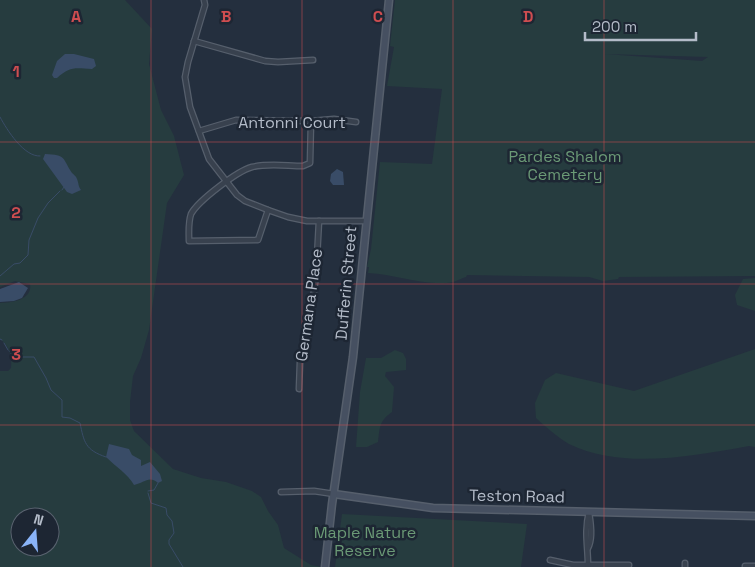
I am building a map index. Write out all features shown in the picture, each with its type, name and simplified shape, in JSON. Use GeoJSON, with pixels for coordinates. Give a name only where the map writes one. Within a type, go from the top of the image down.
{"type":"FeatureCollection","features":[{"type":"Feature","properties":{"kind":"main road","name":"Dufferin Street"},"geometry":{"type":"LineString","coordinates":[[325,567],[353,357],[389,0]]}},
{"type":"Feature","properties":{"kind":"main road","name":"Teston Road"},"geometry":{"type":"LineString","coordinates":[[334,494],[434,508],[755,516]]}},
{"type":"Feature","properties":{"kind":"street"},"geometry":{"type":"LineString","coordinates":[[204,0],[205,5],[185,77],[190,107],[209,159],[237,195],[268,210],[307,221],[366,221]]}},
{"type":"Feature","properties":{"kind":"street"},"geometry":{"type":"LineString","coordinates":[[194,41],[266,61],[313,60]]}},
{"type":"Feature","properties":{"kind":"street","name":"Antonni Court"},"geometry":{"type":"LineString","coordinates":[[199,131],[236,120],[311,121],[334,119],[356,122]]}},
{"type":"Feature","properties":{"kind":"street"},"geometry":{"type":"LineString","coordinates":[[268,210],[258,240],[188,242],[189,224],[196,207],[238,173],[250,168],[303,166],[310,163],[311,121]]}},
{"type":"Feature","properties":{"kind":"street","name":"Germana Place"},"geometry":{"type":"LineString","coordinates":[[299,389],[300,362],[308,336],[316,276],[319,221]]}},
{"type":"Feature","properties":{"kind":"street","name":"Teston Road"},"geometry":{"type":"LineString","coordinates":[[281,492],[314,491],[334,494]]}},
{"type":"Feature","properties":{"kind":"street"},"geometry":{"type":"LineString","coordinates":[[588,566],[591,522],[589,512]]}},
{"type":"Feature","properties":{"kind":"street"},"geometry":{"type":"LineString","coordinates":[[550,560],[567,565],[628,565]]}},
{"type":"Feature","properties":{"kind":"street"},"geometry":{"type":"LineString","coordinates":[[745,566],[755,566]]}},
{"type":"Feature","properties":{"kind":"green space"},"geometry":{"type":"Polygon","coordinates":[[[0,0],[125,0],[152,29],[149,64],[161,110],[174,136],[184,175],[167,203],[149,330],[141,358],[133,376],[130,420],[134,431],[173,469],[201,478],[226,482],[252,491],[261,497],[278,525],[284,548],[311,565],[322,567],[0,567],[0,371],[8,371],[11,368],[11,356],[0,339],[0,303],[20,300],[28,294],[30,289],[30,284],[15,281],[0,287],[0,0]]]}},
{"type":"Feature","properties":{"kind":"green space","name":"Pardes Shalom Cemetery"},"geometry":{"type":"Polygon","coordinates":[[[395,0],[755,0],[755,276],[619,277],[618,279],[603,281],[589,277],[467,275],[452,282],[437,283],[368,273],[369,267],[367,267],[371,249],[380,162],[432,164],[442,89],[387,86],[394,47],[390,46],[395,0]],[[605,54],[702,61],[708,57],[605,54]]]}},
{"type":"Feature","properties":{"kind":"green space"},"geometry":{"type":"Polygon","coordinates":[[[755,278],[755,311],[737,305],[735,295],[743,279],[755,278]]]}},
{"type":"Feature","properties":{"kind":"green space"},"geometry":{"type":"Polygon","coordinates":[[[755,349],[755,447],[749,446],[681,457],[634,459],[612,457],[590,452],[569,444],[536,418],[535,403],[545,380],[556,373],[634,391],[755,349]]]}},
{"type":"Feature","properties":{"kind":"green space"},"geometry":{"type":"Polygon","coordinates":[[[395,350],[403,353],[406,359],[406,370],[386,372],[385,376],[394,387],[392,412],[382,421],[378,442],[367,447],[356,447],[360,392],[366,358],[381,358],[395,350]]]}},
{"type":"Feature","properties":{"kind":"green space","name":"Maple Nature Reserve"},"geometry":{"type":"Polygon","coordinates":[[[342,514],[527,524],[521,567],[335,567],[342,514]]]}},
{"type":"Feature","properties":{"kind":"water"},"geometry":{"type":"Polygon","coordinates":[[[65,54],[74,54],[94,59],[96,66],[92,69],[77,68],[69,70],[54,78],[52,75],[57,61],[65,54]]]}},
{"type":"Feature","properties":{"kind":"water"},"geometry":{"type":"Polygon","coordinates":[[[45,154],[57,155],[63,158],[77,178],[81,190],[72,194],[67,192],[43,159],[45,154]]]}},
{"type":"Feature","properties":{"kind":"water"},"geometry":{"type":"Polygon","coordinates":[[[337,169],[343,172],[344,185],[333,185],[330,181],[331,174],[337,169]]]}},
{"type":"Feature","properties":{"kind":"water"},"geometry":{"type":"Polygon","coordinates":[[[19,282],[28,288],[22,298],[14,301],[0,302],[0,289],[19,282]]]}},
{"type":"Feature","properties":{"kind":"water"},"geometry":{"type":"Polygon","coordinates":[[[109,444],[129,449],[132,455],[141,460],[141,466],[150,462],[160,474],[162,481],[158,483],[149,480],[134,485],[106,457],[109,444]]]}},
{"type":"Feature","properties":{"kind":"waterway"},"geometry":{"type":"LineString","coordinates":[[0,117],[22,148],[34,155],[40,156]]}},
{"type":"Feature","properties":{"kind":"waterway"},"geometry":{"type":"LineString","coordinates":[[0,276],[14,264],[20,263],[28,255],[29,240],[38,218],[48,203],[60,191]]}},
{"type":"Feature","properties":{"kind":"waterway"},"geometry":{"type":"LineString","coordinates":[[4,343],[8,350]]}},
{"type":"Feature","properties":{"kind":"waterway"},"geometry":{"type":"LineString","coordinates":[[9,351],[22,357],[34,357],[51,390],[62,400],[62,417],[70,418],[80,423],[83,435],[90,448],[106,457]]}},
{"type":"Feature","properties":{"kind":"waterway"},"geometry":{"type":"LineString","coordinates":[[148,491],[154,490],[158,483]]}},
{"type":"Feature","properties":{"kind":"waterway"},"geometry":{"type":"LineString","coordinates":[[148,493],[151,503],[166,508],[167,515],[172,521],[174,533],[169,540],[169,544],[183,567]]}}]}
